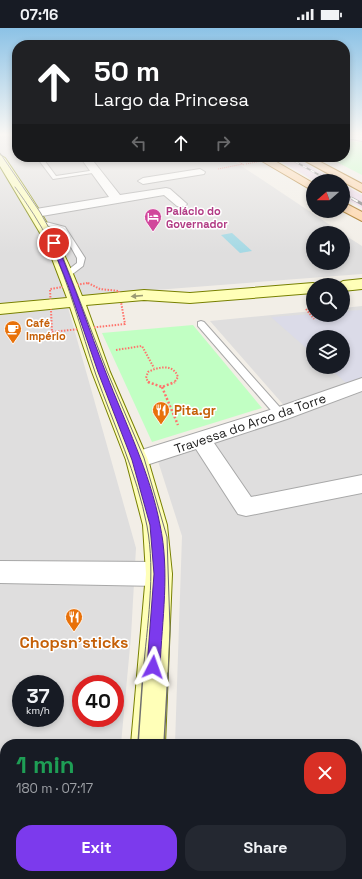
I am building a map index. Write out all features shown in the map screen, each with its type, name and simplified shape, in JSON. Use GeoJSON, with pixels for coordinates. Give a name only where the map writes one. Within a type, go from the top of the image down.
{"type":"FeatureCollection","features":[{"type":"Feature","properties":{"kind":"main road"},"geometry":{"type":"LineString","coordinates":[[290,175],[306,184]]}},
{"type":"Feature","properties":{"kind":"main road"},"geometry":{"type":"LineString","coordinates":[[336,175],[362,189]]}},
{"type":"Feature","properties":{"kind":"main road"},"geometry":{"type":"LineString","coordinates":[[350,210],[362,217]]}},
{"type":"Feature","properties":{"kind":"street"},"geometry":{"type":"LineString","coordinates":[[11,175],[54,243],[79,307],[95,354],[137,460],[155,525],[159,574],[148,739]]}},
{"type":"Feature","properties":{"kind":"street"},"geometry":{"type":"LineString","coordinates":[[98,175],[116,198]]}},
{"type":"Feature","properties":{"kind":"street"},"geometry":{"type":"LineString","coordinates":[[107,187],[183,175]]}},
{"type":"Feature","properties":{"kind":"street"},"geometry":{"type":"LineString","coordinates":[[39,218],[116,198],[166,191],[180,204]]}},
{"type":"Feature","properties":{"kind":"street"},"geometry":{"type":"LineString","coordinates":[[350,285],[362,284]]}},
{"type":"Feature","properties":{"kind":"street"},"geometry":{"type":"LineString","coordinates":[[0,309],[79,307],[146,308],[190,298],[306,289]]}},
{"type":"Feature","properties":{"kind":"street"},"geometry":{"type":"LineString","coordinates":[[0,318],[79,307]]}},
{"type":"Feature","properties":{"kind":"street","name":"Travessa do Arco da Torre"},"geometry":{"type":"LineString","coordinates":[[137,460],[280,414],[362,384]]}},
{"type":"Feature","properties":{"kind":"street"},"geometry":{"type":"LineString","coordinates":[[201,440],[246,507],[362,484]]}},
{"type":"Feature","properties":{"kind":"street"},"geometry":{"type":"LineString","coordinates":[[0,572],[159,574]]}},
{"type":"Feature","properties":{"kind":"lane"},"geometry":{"type":"LineString","coordinates":[[53,175],[55,178],[77,175]]}},
{"type":"Feature","properties":{"kind":"lane"},"geometry":{"type":"LineString","coordinates":[[39,218],[63,228],[82,258],[80,264],[66,274]]}},
{"type":"Feature","properties":{"kind":"lane"},"geometry":{"type":"LineString","coordinates":[[201,324],[280,414]]}},
{"type":"Feature","properties":{"kind":"path"},"geometry":{"type":"LineString","coordinates":[[95,354],[142,346],[154,368]]}},
{"type":"Feature","properties":{"kind":"path"},"geometry":{"type":"LineString","coordinates":[[154,368],[168,368],[177,374],[174,383],[162,387],[153,385],[147,381],[148,372],[154,368]]}},
{"type":"Feature","properties":{"kind":"path"},"geometry":{"type":"LineString","coordinates":[[162,387],[180,431]]}},
{"type":"Feature","properties":{"kind":"shaded area"},"geometry":{"type":"Polygon","coordinates":[[[0,175],[255,175],[306,209],[306,218],[320,218],[332,226],[306,226],[306,270],[350,270],[350,238],[362,246],[362,274],[65,297],[136,548],[131,636],[124,712],[124,675],[72,675],[72,727],[123,727],[121,739],[0,739],[0,175]]]}},
{"type":"Feature","properties":{"kind":"shaded area"},"geometry":{"type":"Polygon","coordinates":[[[350,188],[362,195],[362,208],[350,201],[350,188]]]}},
{"type":"Feature","properties":{"kind":"shaded area"},"geometry":{"type":"Polygon","coordinates":[[[362,306],[362,739],[175,739],[182,536],[157,458],[288,410],[210,321],[306,312],[306,322],[350,322],[350,307],[362,306]]]}},
{"type":"Feature","properties":{"kind":"shaded area"},"geometry":{"type":"Polygon","coordinates":[[[362,310],[362,384],[352,388],[336,374],[350,374],[350,330],[306,330],[306,348],[271,317],[306,314],[306,322],[350,322],[350,311],[362,310]]]}},
{"type":"Feature","properties":{"kind":"green space"},"geometry":{"type":"Polygon","coordinates":[[[193,325],[262,408],[152,442],[102,333],[193,325]]]}},
{"type":"Feature","properties":{"kind":"water"},"geometry":{"type":"Polygon","coordinates":[[[232,233],[252,251],[240,253],[221,235],[232,233]]]}},
{"type":"Feature","properties":{"kind":"tram line"},"geometry":{"type":"LineString","coordinates":[[15,175],[40,212],[57,242],[107,371],[144,458],[167,537],[170,629],[168,674]]}},
{"type":"Feature","properties":{"kind":"tram line"},"geometry":{"type":"LineString","coordinates":[[15,187],[42,228],[57,259],[143,507],[150,544],[151,563],[150,600],[143,674]]}},
{"type":"Feature","properties":{"kind":"tram line"},"geometry":{"type":"LineString","coordinates":[[138,739],[143,673]]}},
{"type":"Feature","properties":{"kind":"tram line"},"geometry":{"type":"LineString","coordinates":[[164,739],[168,673]]}},
{"type":"Feature","properties":{"kind":"railway"},"geometry":{"type":"LineString","coordinates":[[350,197],[355,200]]}},
{"type":"Feature","properties":{"kind":"railway"},"geometry":{"type":"LineString","coordinates":[[353,199],[362,204]]}},
{"type":"Feature","properties":{"kind":"place","name":"Palácio do Governador"},"geometry":{"type":"Point","coordinates":[153,232]}},
{"type":"Feature","properties":{"kind":"place","name":"Café Império"},"geometry":{"type":"Point","coordinates":[13,344]}},
{"type":"Feature","properties":{"kind":"place","name":"Pita.gr"},"geometry":{"type":"Point","coordinates":[161,425]}},
{"type":"Feature","properties":{"kind":"place","name":"Chopsn'sticks"},"geometry":{"type":"Point","coordinates":[74,632]}},
{"type":"Feature","properties":{"kind":"route"},"geometry":{"type":"LineString","coordinates":[[54,243],[71,285],[101,372],[137,460],[155,525],[159,574],[153,667]]}}]}
